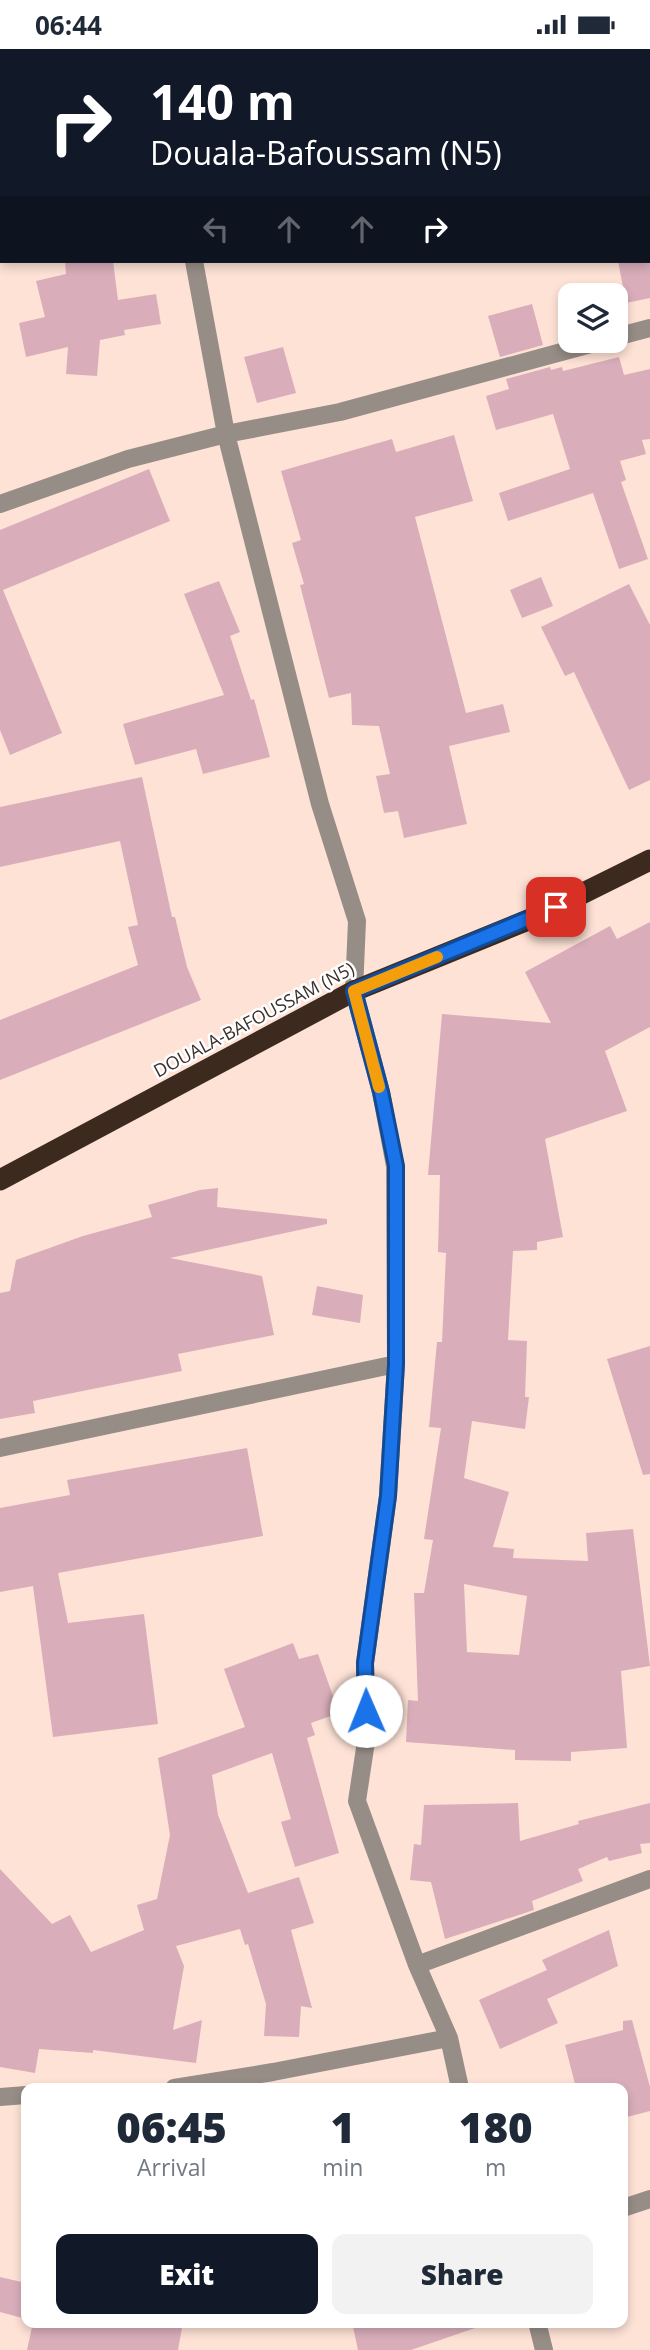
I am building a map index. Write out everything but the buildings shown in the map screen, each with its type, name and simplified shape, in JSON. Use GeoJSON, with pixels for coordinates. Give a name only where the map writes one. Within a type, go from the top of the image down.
{"type":"FeatureCollection","features":[{"type":"Feature","properties":{"kind":"highway","name":"DOUALA-BAFOUSSAM (N5)"},"geometry":{"type":"LineString","coordinates":[[0,1180],[354,991],[533,918],[650,860]]}},
{"type":"Feature","properties":{"kind":"street"},"geometry":{"type":"LineString","coordinates":[[194,263],[226,434],[320,804],[358,922],[354,991],[381,1092],[396,1166],[396,1364],[388,1496],[365,1663],[367,1735],[357,1801],[417,1965],[449,2038],[459,2083]]}},
{"type":"Feature","properties":{"kind":"street"},"geometry":{"type":"LineString","coordinates":[[628,334],[650,328]]}},
{"type":"Feature","properties":{"kind":"street"},"geometry":{"type":"LineString","coordinates":[[0,503],[128,459],[226,434],[340,412],[558,353]]}},
{"type":"Feature","properties":{"kind":"street"},"geometry":{"type":"LineString","coordinates":[[0,1448],[396,1364]]}},
{"type":"Feature","properties":{"kind":"street"},"geometry":{"type":"LineString","coordinates":[[417,1965],[650,1879]]}},
{"type":"Feature","properties":{"kind":"street"},"geometry":{"type":"LineString","coordinates":[[205,2083],[449,2038]]}},
{"type":"Feature","properties":{"kind":"street"},"geometry":{"type":"LineString","coordinates":[[0,2097],[21,2095]]}},
{"type":"Feature","properties":{"kind":"street"},"geometry":{"type":"LineString","coordinates":[[628,2206],[650,2199]]}},
{"type":"Feature","properties":{"kind":"street"},"geometry":{"type":"LineString","coordinates":[[538,2328],[544,2350]]}},
{"type":"Feature","properties":{"kind":"slow traffic"},"geometry":{"type":"LineString","coordinates":[[379,1087],[354,991],[437,957]]}},
{"type":"Feature","properties":{"kind":"route"},"geometry":{"type":"LineString","coordinates":[[366,1711],[365,1663],[388,1496],[396,1364],[396,1166],[381,1092],[354,991],[556,907]]}}]}
